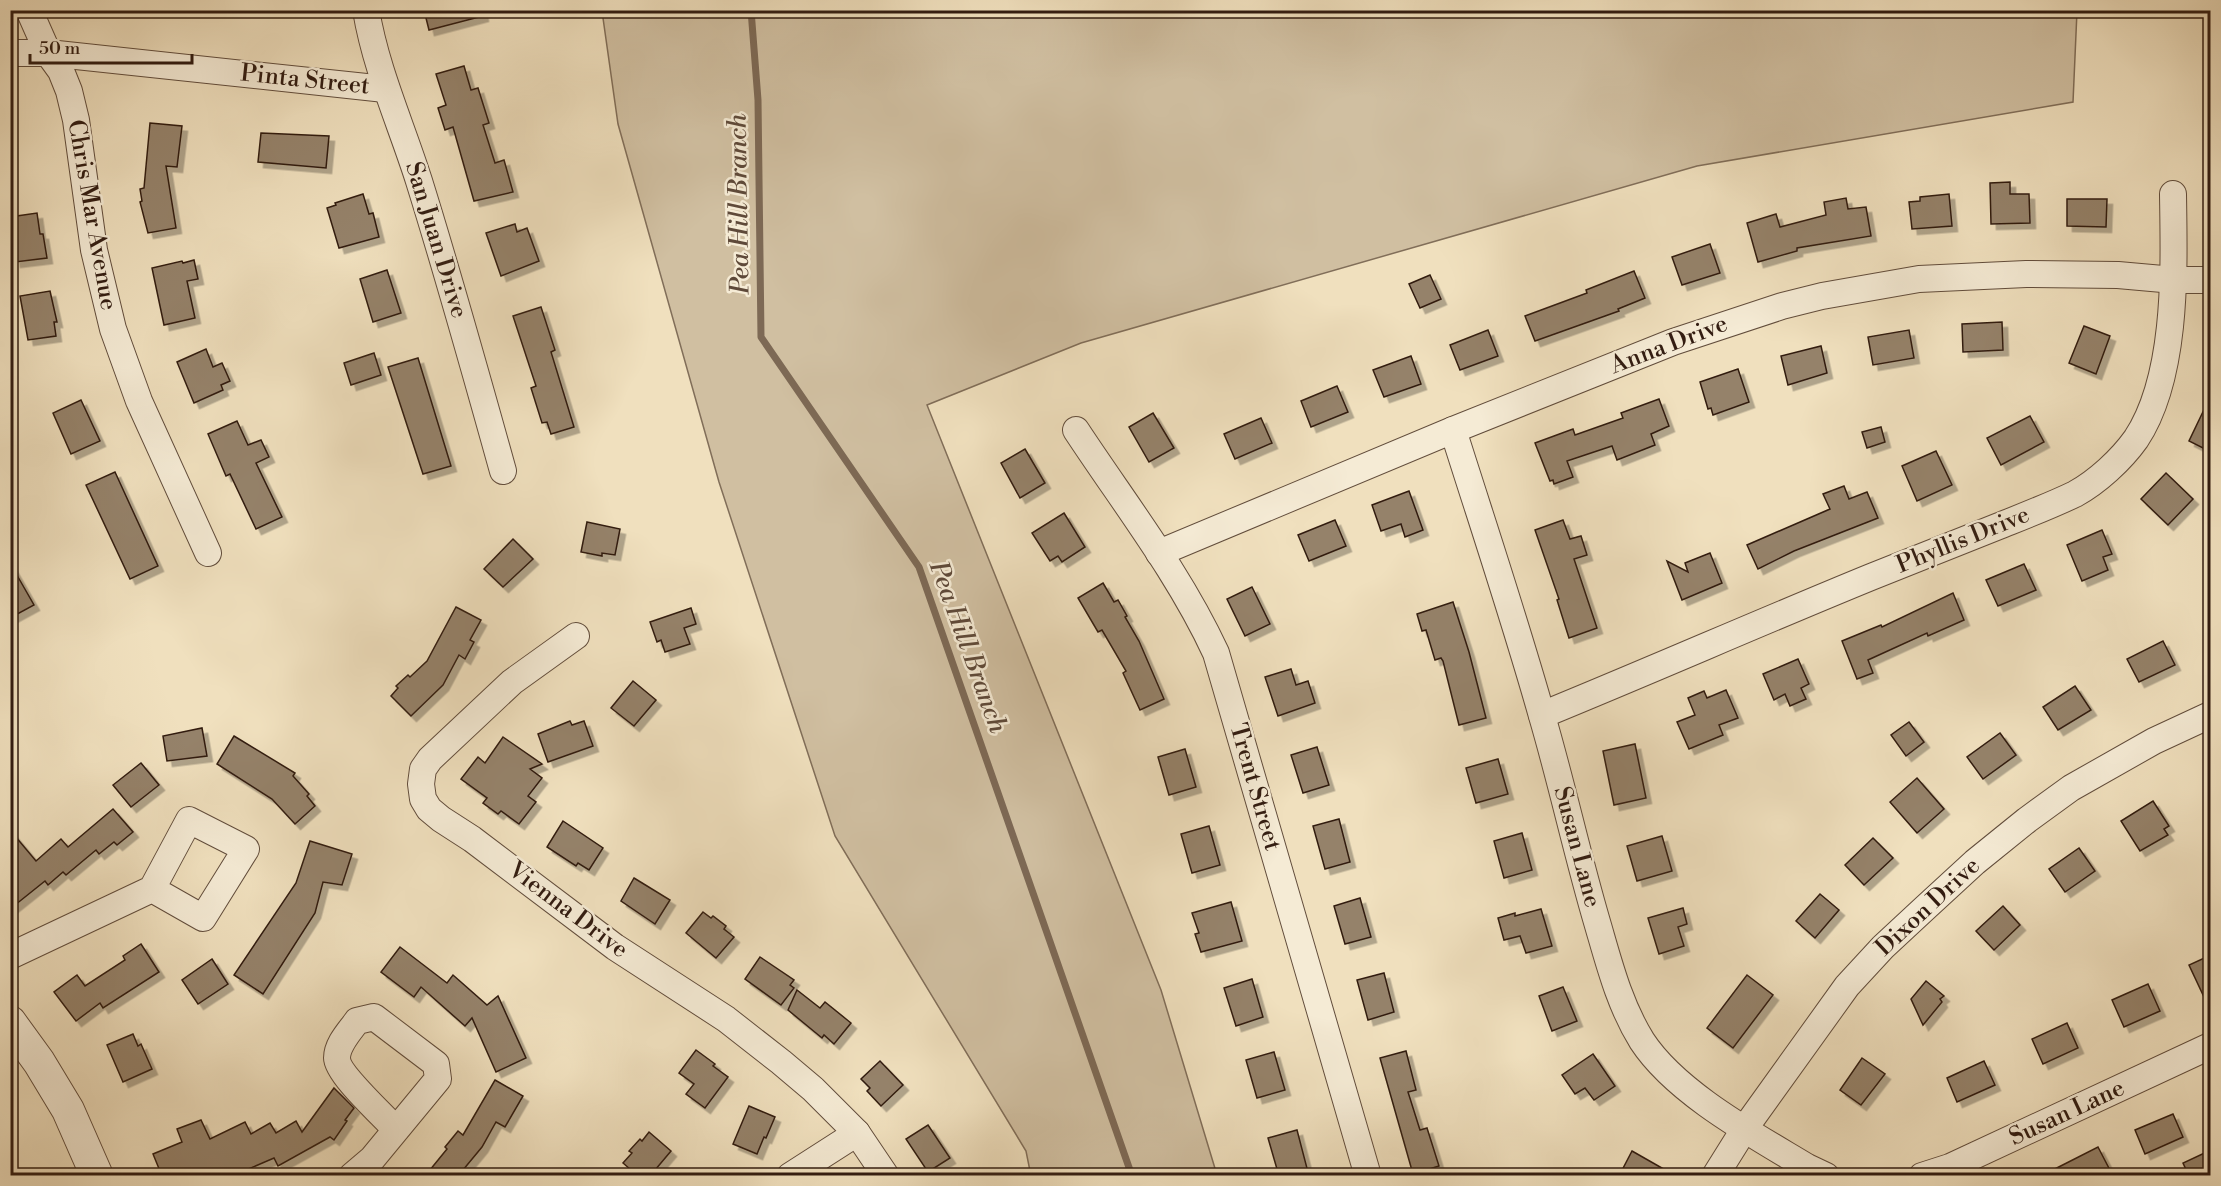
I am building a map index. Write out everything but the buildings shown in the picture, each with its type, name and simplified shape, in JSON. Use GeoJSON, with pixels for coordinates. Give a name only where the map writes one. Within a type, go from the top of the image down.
{"type":"FeatureCollection","features":[{"type":"Feature","properties":{"kind":"street","name":"Chris Mar Avenue"},"geometry":{"type":"LineString","coordinates":[[29,10],[48,53],[61,71],[69,91],[74,110],[94,250],[113,329],[139,401],[208,553]]}},
{"type":"Feature","properties":{"kind":"street","name":"San Juan Drive"},"geometry":{"type":"LineString","coordinates":[[366,10],[385,89],[415,170],[443,258],[503,471]]}},
{"type":"Feature","properties":{"kind":"street","name":"Pinta Street"},"geometry":{"type":"LineString","coordinates":[[10,53],[48,53],[385,89]]}},
{"type":"Feature","properties":{"kind":"street","name":"Phyllis Drive"},"geometry":{"type":"LineString","coordinates":[[1542,715],[1871,577],[2021,517],[2083,489],[2118,459],[2135,440],[2155,401],[2163,372],[2174,280],[2173,194]]}},
{"type":"Feature","properties":{"kind":"street","name":"Anna Drive"},"geometry":{"type":"LineString","coordinates":[[1159,553],[1453,430],[1673,342],[1733,321],[1822,296],[1931,278],[2026,274],[2118,274],[2174,280],[2211,280]]}},
{"type":"Feature","properties":{"kind":"street","name":"Trent Street"},"geometry":{"type":"LineString","coordinates":[[1076,430],[1199,616],[1216,653],[1368,1176]]}},
{"type":"Feature","properties":{"kind":"street","name":"Susan Lane"},"geometry":{"type":"LineString","coordinates":[[1453,430],[1542,715],[1584,877],[1614,981],[1627,1013],[1643,1042],[1665,1070],[1699,1099],[1807,1167],[1826,1176]]}},
{"type":"Feature","properties":{"kind":"street","name":"Vienna Drive"},"geometry":{"type":"LineString","coordinates":[[576,636],[512,682],[430,759],[423,768],[423,799],[441,819],[615,947],[726,1019],[813,1089],[857,1133],[886,1176]]}},
{"type":"Feature","properties":{"kind":"street","name":"Dixon Drive"},"geometry":{"type":"LineString","coordinates":[[1715,1176],[1745,1128],[1847,986],[1883,947],[1975,862],[2071,788],[2154,741],[2211,715]]}},
{"type":"Feature","properties":{"kind":"street"},"geometry":{"type":"LineString","coordinates":[[10,956],[152,889]]}},
{"type":"Feature","properties":{"kind":"street"},"geometry":{"type":"LineString","coordinates":[[10,1022],[39,1062],[68,1110],[97,1176]]}},
{"type":"Feature","properties":{"kind":"street","name":"Susan Lane"},"geometry":{"type":"LineString","coordinates":[[1922,1176],[1950,1167],[2211,1046]]}},
{"type":"Feature","properties":{"kind":"street"},"geometry":{"type":"LineString","coordinates":[[352,1176],[372,1159],[396,1130]]}},
{"type":"Feature","properties":{"kind":"street"},"geometry":{"type":"LineString","coordinates":[[789,1176],[857,1133]]}},
{"type":"Feature","properties":{"kind":"shaded area"},"geometry":{"type":"Polygon","coordinates":[[[2077,10],[2073,102],[1697,166],[1081,343],[927,405],[1161,990],[1217,1175],[1031,1176],[1026,1151],[835,836],[719,482],[618,124],[602,11],[2077,10]]]}},
{"type":"Feature","properties":{"kind":"waterway","name":"Pea Hill Branch"},"geometry":{"type":"LineString","coordinates":[[751,10],[758,100],[761,337],[919,567],[1132,1176]]}}]}
